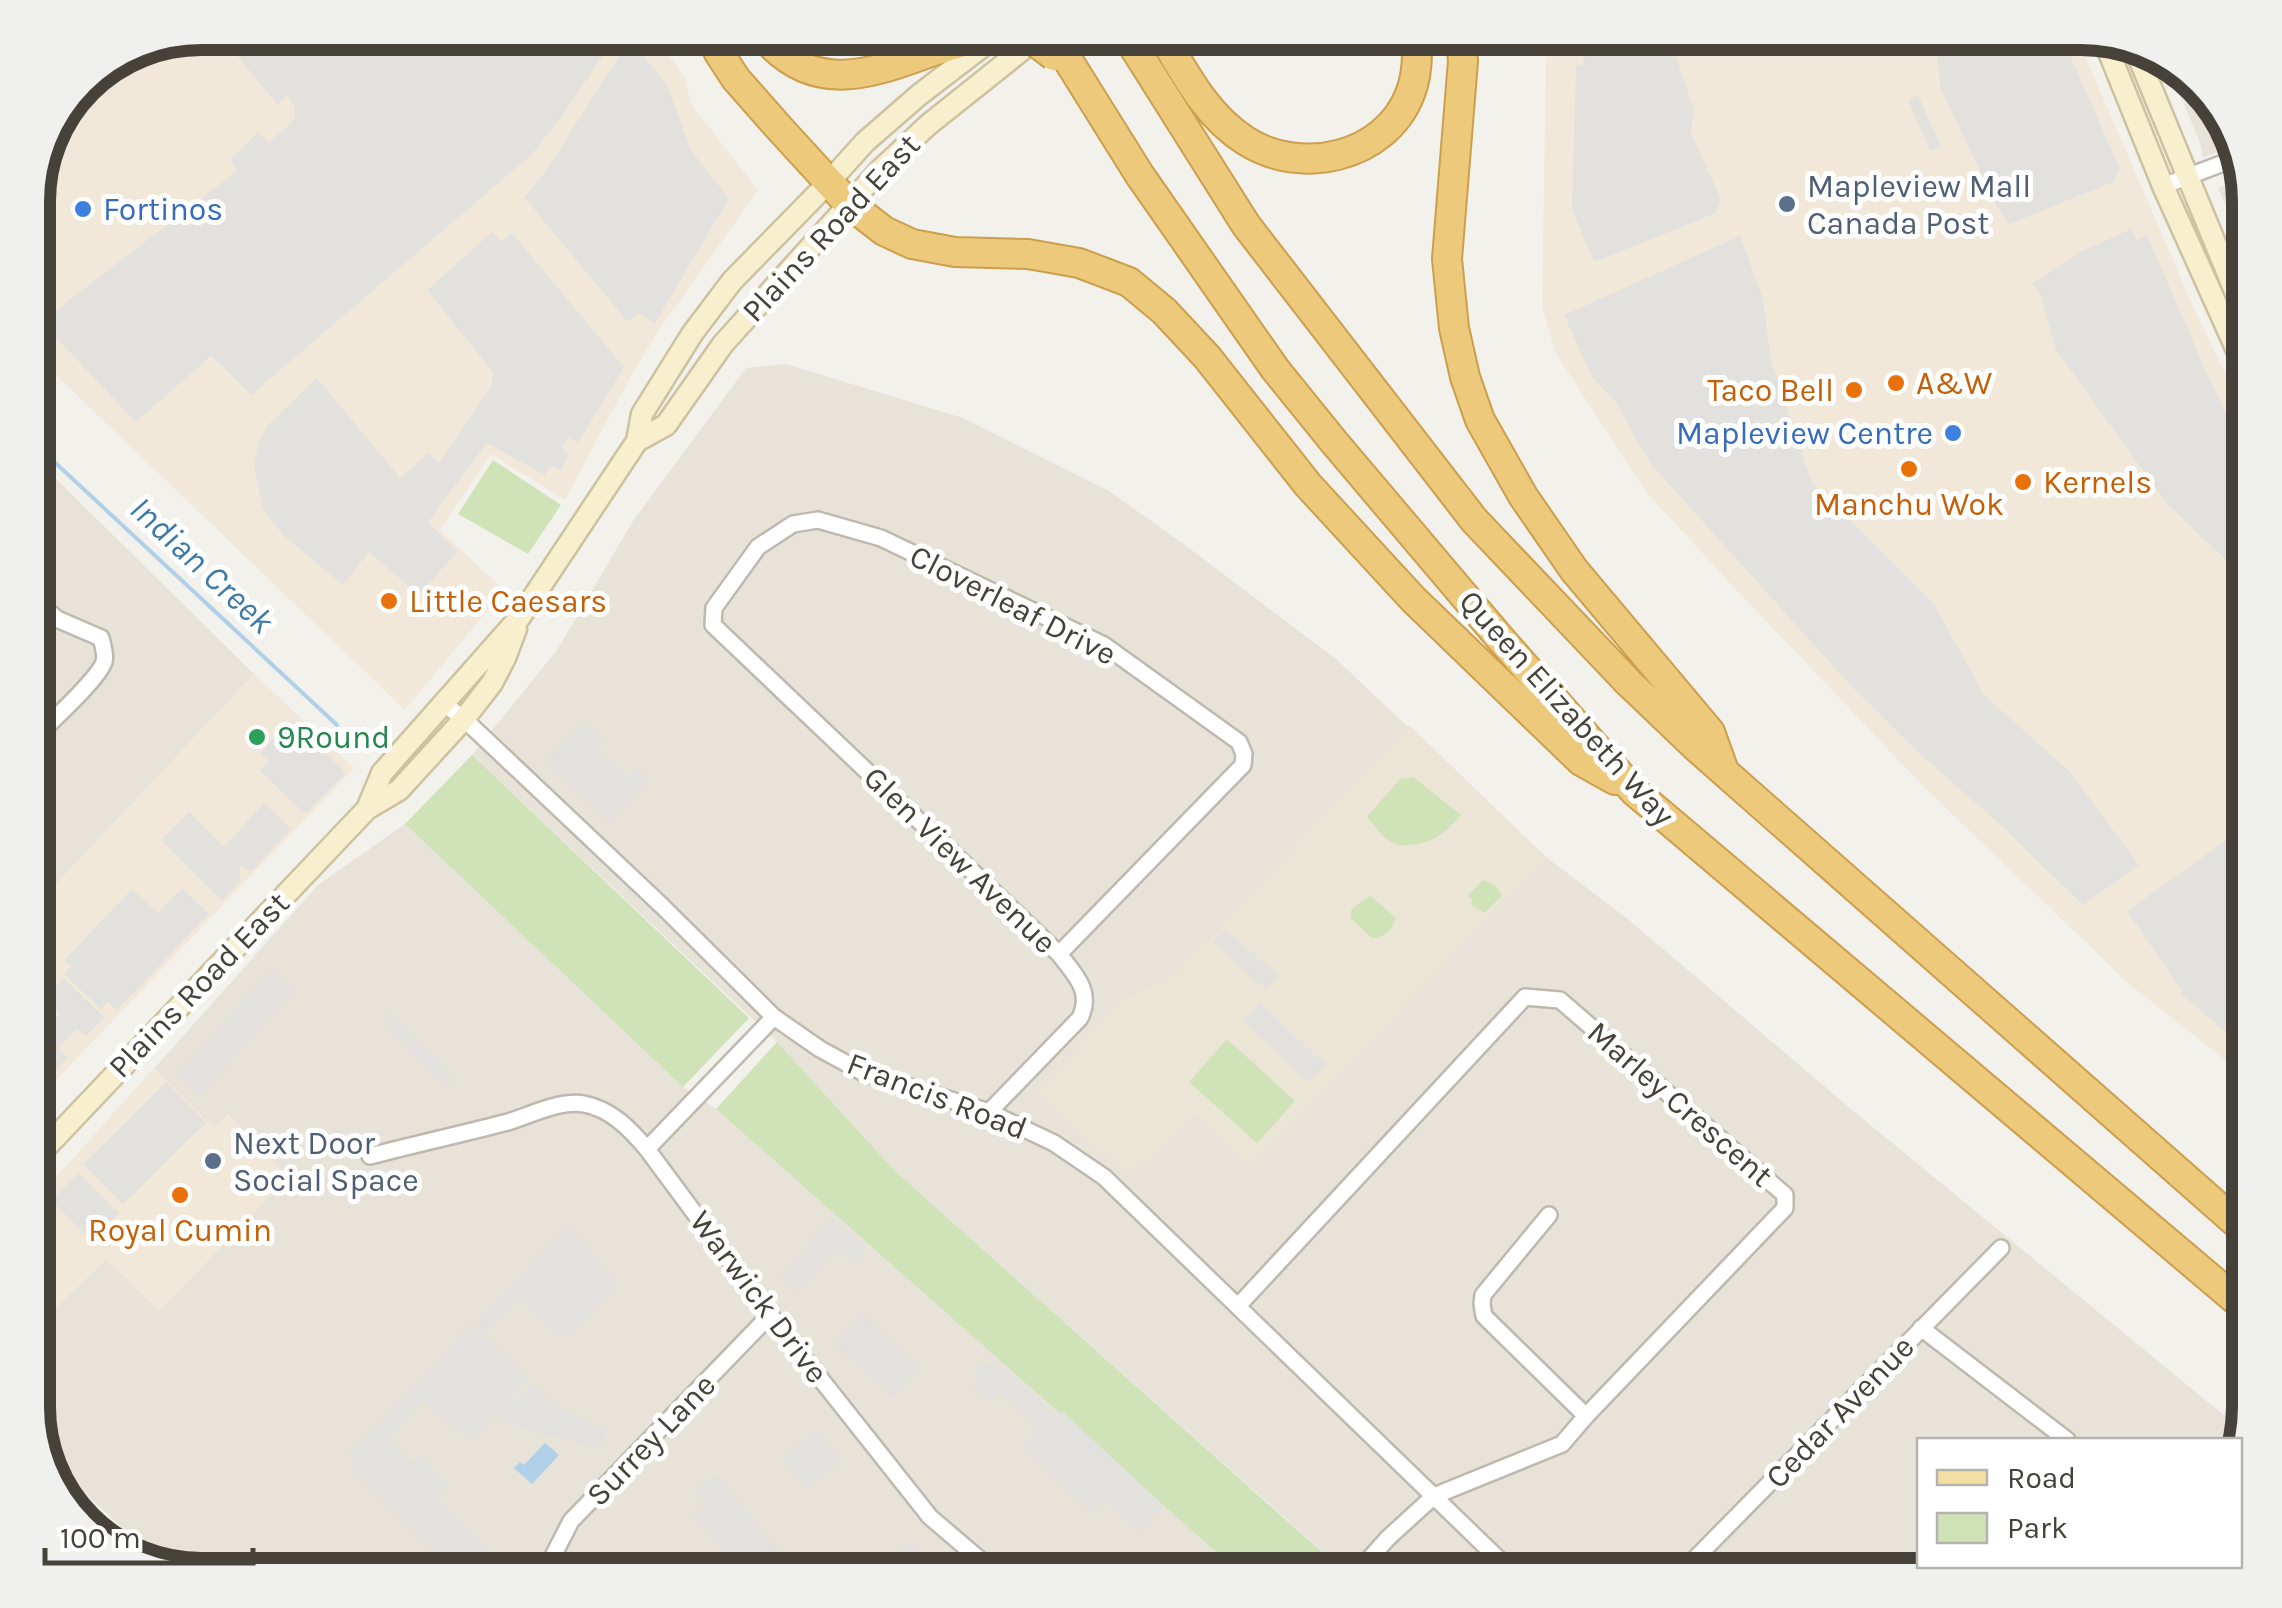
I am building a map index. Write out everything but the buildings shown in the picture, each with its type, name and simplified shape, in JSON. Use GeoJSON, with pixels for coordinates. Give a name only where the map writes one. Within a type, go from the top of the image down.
{"type":"FeatureCollection","features":[{"type":"Feature","properties":{"kind":"highway"},"geometry":{"type":"LineString","coordinates":[[720,50],[736,78],[839,193],[884,231],[912,244],[955,252],[1028,254],[1080,264],[1129,282],[1164,311],[1207,357],[1308,484],[1413,599],[1581,761],[1634,791]]}},
{"type":"Feature","properties":{"kind":"highway"},"geometry":{"type":"LineString","coordinates":[[778,50],[817,72],[850,76],[890,68],[941,50]]}},
{"type":"Feature","properties":{"kind":"highway","name":"Queen Elizabeth Way"},"geometry":{"type":"LineString","coordinates":[[1058,50],[1275,369],[1499,637],[1634,791],[2232,1296]]}},
{"type":"Feature","properties":{"kind":"highway","name":"Queen Elizabeth Way"},"geometry":{"type":"LineString","coordinates":[[1136,50],[1246,225],[1474,520],[1628,682],[1724,772],[2232,1218]]}},
{"type":"Feature","properties":{"kind":"highway"},"geometry":{"type":"LineString","coordinates":[[1171,50],[1206,105],[1226,125],[1260,148],[1283,158],[1304,160],[1341,155],[1358,148],[1392,122],[1414,82],[1418,50]]}},
{"type":"Feature","properties":{"kind":"highway"},"geometry":{"type":"LineString","coordinates":[[1462,50],[1447,259],[1454,328],[1465,378],[1480,420],[1522,496],[1574,570],[1710,732],[1724,772]]}},
{"type":"Feature","properties":{"kind":"main road","name":"Plains Road East"},"geometry":{"type":"LineString","coordinates":[[637,441],[666,425],[839,193],[865,142],[978,50]]}},
{"type":"Feature","properties":{"kind":"main road","name":"Plains Road East"},"geometry":{"type":"LineString","coordinates":[[366,809],[382,773],[520,617],[637,441],[642,414],[692,334],[732,281],[839,193],[880,170],[928,126],[1055,50]]}},
{"type":"Feature","properties":{"kind":"main road"},"geometry":{"type":"LineString","coordinates":[[2109,53],[2232,337]]}},
{"type":"Feature","properties":{"kind":"main road"},"geometry":{"type":"LineString","coordinates":[[2141,63],[2232,281]]}},
{"type":"Feature","properties":{"kind":"main road","name":"Plains Road East"},"geometry":{"type":"LineString","coordinates":[[50,1142],[366,809],[400,790],[464,720],[492,683],[520,617]]}},
{"type":"Feature","properties":{"kind":"street"},"geometry":{"type":"LineString","coordinates":[[2164,186],[2227,162]]}},
{"type":"Feature","properties":{"kind":"street","name":"Cloverleaf Drive"},"geometry":{"type":"LineString","coordinates":[[713,625],[714,608],[758,547],[793,524],[818,520],[881,538],[1104,645],[1240,742],[1243,764],[1059,954]]}},
{"type":"Feature","properties":{"kind":"street"},"geometry":{"type":"LineString","coordinates":[[50,612],[100,638],[104,649],[104,663],[50,722]]}},
{"type":"Feature","properties":{"kind":"street","name":"Glen View Avenue"},"geometry":{"type":"LineString","coordinates":[[713,625],[1059,954],[1081,983],[1086,996],[1084,1012],[989,1112]]}},
{"type":"Feature","properties":{"kind":"street","name":"Francis Road"},"geometry":{"type":"LineString","coordinates":[[443,703],[774,1017],[862,1072],[989,1112],[1054,1143],[1104,1177],[1497,1558]]}},
{"type":"Feature","properties":{"kind":"street","name":"Marley Crescent"},"geometry":{"type":"LineString","coordinates":[[1238,1306],[1525,997],[1560,1000],[1785,1195],[1785,1208],[1562,1444],[1434,1496]]}},
{"type":"Feature","properties":{"kind":"street"},"geometry":{"type":"LineString","coordinates":[[647,1149],[774,1017]]}},
{"type":"Feature","properties":{"kind":"street","name":"Warwick Drive"},"geometry":{"type":"LineString","coordinates":[[370,1156],[559,1106],[583,1104],[609,1114],[628,1127],[647,1149],[770,1316],[930,1516],[978,1558]]}},
{"type":"Feature","properties":{"kind":"street"},"geometry":{"type":"LineString","coordinates":[[1549,1215],[1483,1295],[1484,1316],[1586,1416]]}},
{"type":"Feature","properties":{"kind":"street","name":"Cedar Avenue"},"geometry":{"type":"LineString","coordinates":[[1697,1558],[2001,1248]]}},
{"type":"Feature","properties":{"kind":"street","name":"Surrey Lane"},"geometry":{"type":"LineString","coordinates":[[552,1558],[571,1522],[770,1316]]}},
{"type":"Feature","properties":{"kind":"street"},"geometry":{"type":"LineString","coordinates":[[1922,1328],[2064,1438]]}},
{"type":"Feature","properties":{"kind":"street"},"geometry":{"type":"LineString","coordinates":[[1370,1558],[1434,1496]]}},
{"type":"Feature","properties":{"kind":"shaded area"},"geometry":{"type":"Polygon","coordinates":[[[232,50],[607,50],[531,155],[251,395],[211,356],[136,422],[50,331],[50,315],[237,171],[230,159],[258,133],[269,143],[295,119],[295,107],[287,95],[278,105],[232,50]]]}},
{"type":"Feature","properties":{"kind":"shaded area"},"geometry":{"type":"Polygon","coordinates":[[[623,50],[639,50],[667,85],[691,150],[729,199],[655,323],[639,314],[628,322],[524,197],[544,174],[623,50]]]}},
{"type":"Feature","properties":{"kind":"shaded area"},"geometry":{"type":"Polygon","coordinates":[[[664,50],[684,76],[691,104],[758,190],[659,330],[565,500],[491,454],[440,530],[504,590],[405,710],[50,369],[50,191],[61,143],[75,117],[117,75],[143,61],[171,53],[664,50]]]}},
{"type":"Feature","properties":{"kind":"shaded area"},"geometry":{"type":"Polygon","coordinates":[[[1547,50],[2082,50],[2232,388],[2232,1066],[2129,984],[1923,786],[1646,492],[1555,352],[1542,306],[1547,50]]]}},
{"type":"Feature","properties":{"kind":"shaded area"},"geometry":{"type":"Polygon","coordinates":[[[1580,50],[1674,50],[1694,110],[1691,134],[1721,199],[1716,213],[1594,262],[1572,210],[1576,66],[1585,64],[1580,50]]]}},
{"type":"Feature","properties":{"kind":"shaded area"},"geometry":{"type":"Polygon","coordinates":[[[1936,50],[2068,50],[2120,169],[2113,182],[2009,224],[1995,203],[1941,89],[1936,50]]]}},
{"type":"Feature","properties":{"kind":"shaded area"},"geometry":{"type":"Polygon","coordinates":[[[2175,83],[2201,109],[2222,150],[2203,158],[2175,83]]]}},
{"type":"Feature","properties":{"kind":"shaded area"},"geometry":{"type":"Polygon","coordinates":[[[1918,95],[1941,146],[1930,151],[1908,100],[1918,95]]]}},
{"type":"Feature","properties":{"kind":"shaded area"},"geometry":{"type":"Polygon","coordinates":[[[2231,182],[2232,221],[2218,188],[2231,182]]]}},
{"type":"Feature","properties":{"kind":"shaded area"},"geometry":{"type":"Polygon","coordinates":[[[2131,229],[2137,240],[2147,235],[2232,427],[2232,557],[2227,561],[2168,505],[2056,350],[2040,293],[2032,284],[2082,251],[2131,229]]]}},
{"type":"Feature","properties":{"kind":"shaded area"},"geometry":{"type":"Polygon","coordinates":[[[492,232],[501,242],[512,233],[624,367],[578,443],[568,437],[561,447],[569,455],[561,470],[550,465],[545,475],[487,443],[428,522],[457,552],[419,595],[369,552],[343,585],[283,535],[263,510],[254,464],[259,442],[269,424],[317,378],[400,478],[429,453],[439,463],[492,385],[493,372],[427,290],[492,232]]]}},
{"type":"Feature","properties":{"kind":"shaded area"},"geometry":{"type":"Polygon","coordinates":[[[1740,236],[1763,299],[1771,360],[1811,481],[1934,604],[1984,695],[2070,772],[2139,865],[2083,905],[1850,685],[1650,463],[1615,401],[1592,377],[1564,315],[1740,236]]]}},
{"type":"Feature","properties":{"kind":"shaded area"},"geometry":{"type":"Polygon","coordinates":[[[786,364],[963,418],[1109,491],[1189,548],[1336,659],[1546,857],[1629,920],[1857,1114],[2231,1421],[2229,1438],[1917,1438],[1917,1558],[1330,1558],[895,1171],[777,1042],[472,755],[557,650],[633,521],[746,368],[786,364]]]}},
{"type":"Feature","properties":{"kind":"shaded area"},"geometry":{"type":"Polygon","coordinates":[[[50,473],[254,674],[50,891],[50,473]]]}},
{"type":"Feature","properties":{"kind":"shaded area"},"geometry":{"type":"Polygon","coordinates":[[[254,674],[354,768],[50,1086],[50,891],[254,674]]]}},
{"type":"Feature","properties":{"kind":"shaded area"},"geometry":{"type":"Polygon","coordinates":[[[292,721],[346,773],[305,814],[260,771],[269,761],[260,753],[292,721]]]}},
{"type":"Feature","properties":{"kind":"shaded area"},"geometry":{"type":"Polygon","coordinates":[[[584,721],[603,740],[596,748],[627,776],[636,768],[649,780],[610,822],[545,763],[584,721]]]}},
{"type":"Feature","properties":{"kind":"shaded area"},"geometry":{"type":"Polygon","coordinates":[[[1409,725],[1546,857],[1250,1166],[1196,1114],[1128,1176],[1038,1092],[1123,999],[1174,977],[1409,725]]]}},
{"type":"Feature","properties":{"kind":"shaded area"},"geometry":{"type":"Polygon","coordinates":[[[264,803],[291,829],[251,872],[242,865],[239,868],[241,880],[222,901],[161,840],[189,812],[224,847],[264,803]]]}},
{"type":"Feature","properties":{"kind":"shaded area"},"geometry":{"type":"Polygon","coordinates":[[[405,824],[683,1087],[716,1109],[1223,1558],[201,1558],[171,1555],[141,1545],[68,1477],[55,1446],[50,1417],[50,1313],[105,1259],[50,1204],[50,1185],[318,885],[405,824]]]}},
{"type":"Feature","properties":{"kind":"shaded area"},"geometry":{"type":"Polygon","coordinates":[[[2232,836],[2232,1037],[2181,994],[2127,911],[2232,836]]]}},
{"type":"Feature","properties":{"kind":"shaded area"},"geometry":{"type":"Polygon","coordinates":[[[182,888],[209,914],[117,1010],[108,1002],[101,1009],[64,974],[70,967],[64,960],[132,889],[158,913],[182,888]]]}},
{"type":"Feature","properties":{"kind":"shaded area"},"geometry":{"type":"Polygon","coordinates":[[[1225,929],[1278,975],[1265,989],[1213,942],[1225,929]]]}},
{"type":"Feature","properties":{"kind":"shaded area"},"geometry":{"type":"Polygon","coordinates":[[[272,970],[295,990],[200,1095],[177,1074],[272,970]]]}},
{"type":"Feature","properties":{"kind":"shaded area"},"geometry":{"type":"Polygon","coordinates":[[[64,978],[104,1017],[86,1036],[77,1029],[58,1048],[67,1058],[50,1076],[50,1024],[60,1014],[50,1004],[50,992],[64,978]]]}},
{"type":"Feature","properties":{"kind":"shaded area"},"geometry":{"type":"Polygon","coordinates":[[[1260,1003],[1325,1064],[1308,1082],[1243,1021],[1260,1003]]]}},
{"type":"Feature","properties":{"kind":"shaded area"},"geometry":{"type":"Polygon","coordinates":[[[391,1013],[454,1078],[446,1087],[382,1022],[391,1013]]]}},
{"type":"Feature","properties":{"kind":"shaded area"},"geometry":{"type":"Polygon","coordinates":[[[154,1068],[214,1128],[228,1114],[288,1178],[159,1311],[106,1259],[50,1313],[50,1184],[154,1068]]]}},
{"type":"Feature","properties":{"kind":"shaded area"},"geometry":{"type":"Polygon","coordinates":[[[166,1082],[206,1123],[123,1204],[83,1164],[166,1082]]]}},
{"type":"Feature","properties":{"kind":"shaded area"},"geometry":{"type":"Polygon","coordinates":[[[79,1173],[119,1213],[92,1241],[51,1200],[79,1173]]]}},
{"type":"Feature","properties":{"kind":"shaded area"},"geometry":{"type":"Polygon","coordinates":[[[832,1218],[867,1248],[854,1263],[837,1249],[799,1293],[781,1276],[832,1218]]]}},
{"type":"Feature","properties":{"kind":"shaded area"},"geometry":{"type":"Polygon","coordinates":[[[570,1226],[619,1285],[563,1340],[519,1299],[485,1335],[528,1377],[512,1395],[516,1401],[532,1385],[564,1410],[606,1430],[601,1449],[501,1422],[501,1410],[473,1440],[422,1400],[388,1439],[412,1462],[419,1455],[448,1485],[437,1499],[496,1558],[440,1558],[350,1468],[355,1462],[348,1455],[471,1325],[477,1330],[483,1325],[476,1321],[570,1226]]]}},
{"type":"Feature","properties":{"kind":"shaded area"},"geometry":{"type":"Polygon","coordinates":[[[861,1313],[920,1368],[892,1397],[834,1343],[861,1313]]]}},
{"type":"Feature","properties":{"kind":"shaded area"},"geometry":{"type":"Polygon","coordinates":[[[994,1359],[1056,1416],[1062,1411],[1164,1506],[1139,1533],[1105,1500],[1092,1513],[1023,1448],[1039,1429],[999,1391],[988,1401],[972,1386],[980,1377],[975,1372],[994,1359]]]}},
{"type":"Feature","properties":{"kind":"shaded area"},"geometry":{"type":"Polygon","coordinates":[[[817,1430],[842,1461],[807,1488],[783,1457],[817,1430]]]}},
{"type":"Feature","properties":{"kind":"shaded area"},"geometry":{"type":"Polygon","coordinates":[[[716,1474],[784,1558],[729,1558],[693,1515],[706,1504],[696,1490],[716,1474]]]}},
{"type":"Feature","properties":{"kind":"shaded area"},"geometry":{"type":"Polygon","coordinates":[[[908,1540],[926,1558],[890,1558],[908,1540]]]}},
{"type":"Feature","properties":{"kind":"green space"},"geometry":{"type":"Polygon","coordinates":[[[493,460],[561,505],[528,554],[458,514],[493,460]]]}},
{"type":"Feature","properties":{"kind":"green space"},"geometry":{"type":"Polygon","coordinates":[[[472,755],[749,1018],[683,1087],[405,824],[472,755]]]}},
{"type":"Feature","properties":{"kind":"green space"},"geometry":{"type":"Polygon","coordinates":[[[1413,777],[1461,815],[1430,841],[1398,845],[1367,817],[1400,779],[1413,777]]]}},
{"type":"Feature","properties":{"kind":"green space"},"geometry":{"type":"Polygon","coordinates":[[[1483,880],[1495,885],[1502,896],[1484,913],[1471,904],[1468,895],[1483,880]]]}},
{"type":"Feature","properties":{"kind":"green space"},"geometry":{"type":"Polygon","coordinates":[[[1371,896],[1396,918],[1387,932],[1372,938],[1351,918],[1351,910],[1371,896]]]}},
{"type":"Feature","properties":{"kind":"green space"},"geometry":{"type":"Polygon","coordinates":[[[1227,1039],[1295,1101],[1257,1143],[1189,1082],[1227,1039]]]}},
{"type":"Feature","properties":{"kind":"green space"},"geometry":{"type":"Polygon","coordinates":[[[777,1042],[895,1171],[1329,1558],[1223,1558],[716,1109],[777,1042]]]}},
{"type":"Feature","properties":{"kind":"water"},"geometry":{"type":"Polygon","coordinates":[[[545,1443],[559,1455],[532,1484],[514,1468],[520,1462],[524,1465],[545,1443]]]}},
{"type":"Feature","properties":{"kind":"waterway","name":"Indian Creek"},"geometry":{"type":"LineString","coordinates":[[50,458],[337,725]]}},
{"type":"Feature","properties":{"kind":"place","name":"Mapleview Mall Canada Post"},"geometry":{"type":"Point","coordinates":[1787,204]}},
{"type":"Feature","properties":{"kind":"place","name":"Fortinos"},"geometry":{"type":"Point","coordinates":[83,209]}},
{"type":"Feature","properties":{"kind":"place","name":"A&W"},"geometry":{"type":"Point","coordinates":[1896,383]}},
{"type":"Feature","properties":{"kind":"place","name":"Taco Bell"},"geometry":{"type":"Point","coordinates":[1854,390]}},
{"type":"Feature","properties":{"kind":"place","name":"Mapleview Centre"},"geometry":{"type":"Point","coordinates":[1953,433]}},
{"type":"Feature","properties":{"kind":"place","name":"Manchu Wok"},"geometry":{"type":"Point","coordinates":[1909,469]}},
{"type":"Feature","properties":{"kind":"place","name":"Kernels"},"geometry":{"type":"Point","coordinates":[2023,482]}},
{"type":"Feature","properties":{"kind":"place","name":"Little Caesars"},"geometry":{"type":"Point","coordinates":[389,601]}},
{"type":"Feature","properties":{"kind":"place","name":"9Round"},"geometry":{"type":"Point","coordinates":[257,737]}},
{"type":"Feature","properties":{"kind":"place","name":"Next Door Social Space"},"geometry":{"type":"Point","coordinates":[213,1161]}},
{"type":"Feature","properties":{"kind":"place","name":"Royal Cumin"},"geometry":{"type":"Point","coordinates":[180,1195]}}]}
